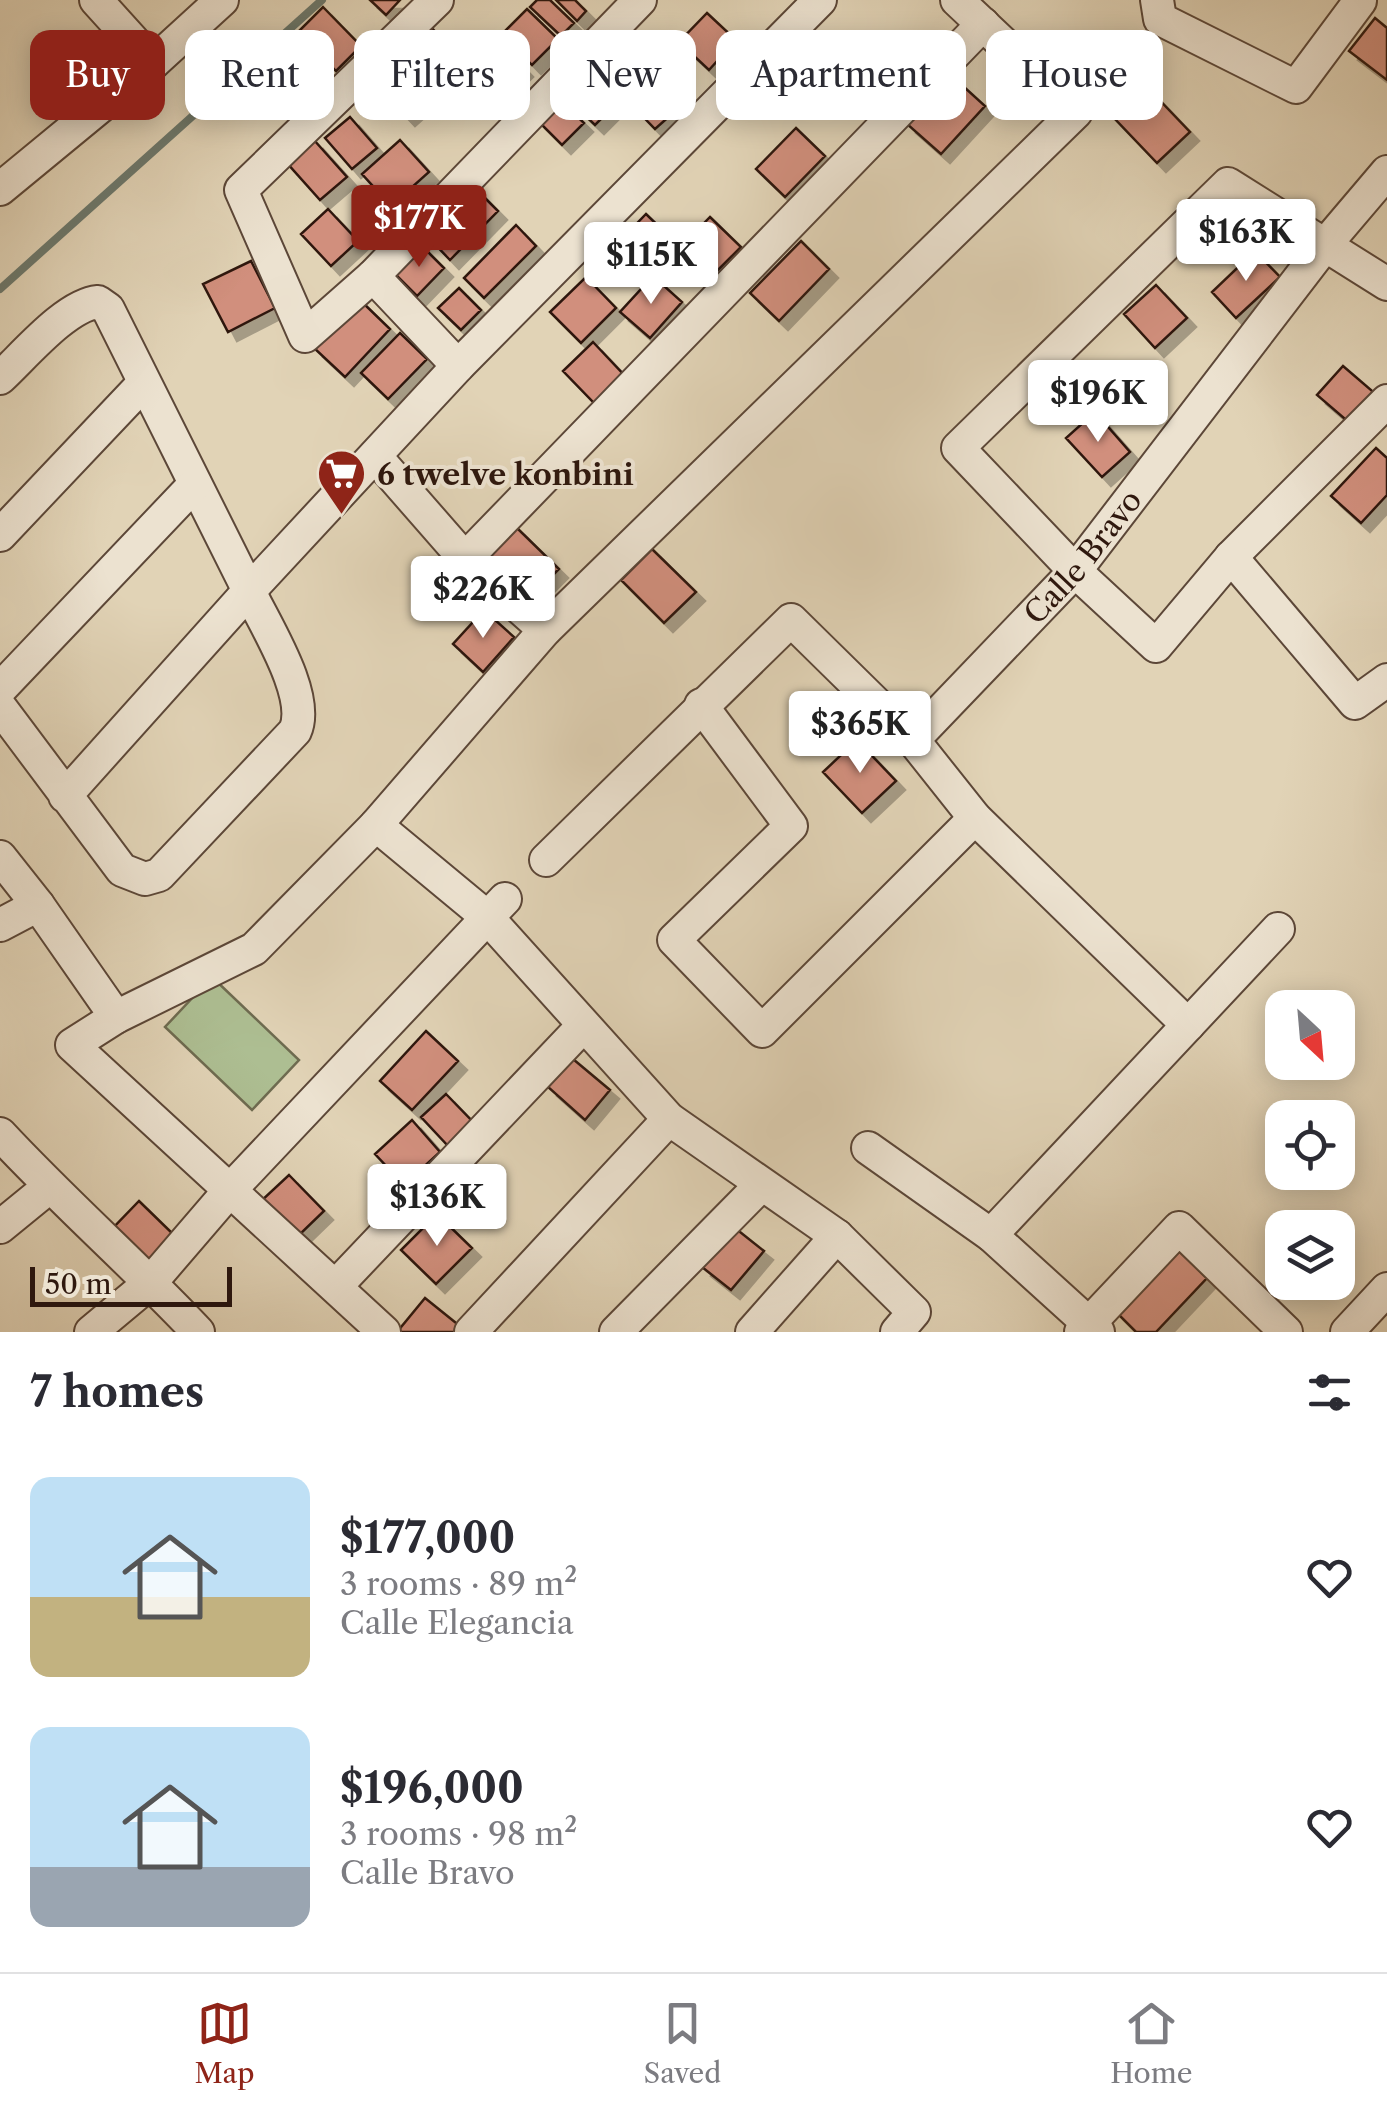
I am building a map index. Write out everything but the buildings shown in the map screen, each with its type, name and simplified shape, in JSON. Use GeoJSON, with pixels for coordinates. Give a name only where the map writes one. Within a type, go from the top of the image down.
{"type":"FeatureCollection","features":[{"type":"Feature","properties":{"kind":"street"},"geometry":{"type":"LineString","coordinates":[[96,0],[123,30]]}},
{"type":"Feature","properties":{"kind":"street"},"geometry":{"type":"LineString","coordinates":[[165,52],[222,0]]}},
{"type":"Feature","properties":{"kind":"street"},"geometry":{"type":"LineString","coordinates":[[436,0],[241,190],[306,336],[373,276],[640,0]]}},
{"type":"Feature","properties":{"kind":"street"},"geometry":{"type":"LineString","coordinates":[[65,796],[312,520],[458,366],[820,0]]}},
{"type":"Feature","properties":{"kind":"street"},"geometry":{"type":"LineString","coordinates":[[384,1332],[72,1045],[116,1016],[254,949],[376,826],[545,630],[1076,112],[957,0]]}},
{"type":"Feature","properties":{"kind":"street"},"geometry":{"type":"LineString","coordinates":[[1157,0],[1160,19],[1296,87],[1359,1],[1387,15]]}},
{"type":"Feature","properties":{"kind":"street"},"geometry":{"type":"LineString","coordinates":[[465,560],[983,24]]}},
{"type":"Feature","properties":{"kind":"street"},"geometry":{"type":"LineString","coordinates":[[0,189],[84,120]]}},
{"type":"Feature","properties":{"kind":"street","name":"Calle Bravo"},"geometry":{"type":"LineString","coordinates":[[913,740],[1075,571],[1325,245],[1387,172]]}},
{"type":"Feature","properties":{"kind":"street"},"geometry":{"type":"LineString","coordinates":[[1387,284],[1228,184],[958,448],[1075,571],[1156,646],[1231,557],[1387,401]]}},
{"type":"Feature","properties":{"kind":"street"},"geometry":{"type":"LineString","coordinates":[[373,276],[458,366]]}},
{"type":"Feature","properties":{"kind":"street"},"geometry":{"type":"LineString","coordinates":[[0,378],[86,303],[98,302],[108,309],[249,591],[298,696],[300,720],[295,731],[159,875],[145,879],[122,870],[0,707]]}},
{"type":"Feature","properties":{"kind":"street"},"geometry":{"type":"LineString","coordinates":[[0,535],[144,383]]}},
{"type":"Feature","properties":{"kind":"street"},"geometry":{"type":"LineString","coordinates":[[375,456],[465,560],[545,630]]}},
{"type":"Feature","properties":{"kind":"street"},"geometry":{"type":"LineString","coordinates":[[0,690],[195,484]]}},
{"type":"Feature","properties":{"kind":"street"},"geometry":{"type":"LineString","coordinates":[[1231,557],[1355,703],[1387,680]]}},
{"type":"Feature","properties":{"kind":"street"},"geometry":{"type":"LineString","coordinates":[[546,860],[791,620],[913,740],[976,818],[1188,1025]]}},
{"type":"Feature","properties":{"kind":"street"},"geometry":{"type":"LineString","coordinates":[[701,705],[792,826],[674,940],[762,1030],[976,818]]}},
{"type":"Feature","properties":{"kind":"street"},"geometry":{"type":"LineString","coordinates":[[376,826],[496,908],[583,1026],[669,1119],[837,1236],[914,1312],[897,1332]]}},
{"type":"Feature","properties":{"kind":"street"},"geometry":{"type":"LineString","coordinates":[[0,857],[116,1016]]}},
{"type":"Feature","properties":{"kind":"street"},"geometry":{"type":"LineString","coordinates":[[0,925],[38,905]]}},
{"type":"Feature","properties":{"kind":"street"},"geometry":{"type":"LineString","coordinates":[[91,1332],[151,1282],[230,1190],[496,908]]}},
{"type":"Feature","properties":{"kind":"street"},"geometry":{"type":"LineString","coordinates":[[991,1235],[1278,929]]}},
{"type":"Feature","properties":{"kind":"street"},"geometry":{"type":"LineString","coordinates":[[336,1286],[583,1026]]}},
{"type":"Feature","properties":{"kind":"street"},"geometry":{"type":"LineString","coordinates":[[471,1332],[669,1119]]}},
{"type":"Feature","properties":{"kind":"street"},"geometry":{"type":"LineString","coordinates":[[0,1134],[198,1332]]}},
{"type":"Feature","properties":{"kind":"street"},"geometry":{"type":"LineString","coordinates":[[868,1148],[991,1235],[1089,1329],[1179,1228],[1286,1332]]}},
{"type":"Feature","properties":{"kind":"street"},"geometry":{"type":"LineString","coordinates":[[616,1332],[761,1185]]}},
{"type":"Feature","properties":{"kind":"street"},"geometry":{"type":"LineString","coordinates":[[0,1227],[50,1187]]}},
{"type":"Feature","properties":{"kind":"street"},"geometry":{"type":"LineString","coordinates":[[752,1332],[837,1236]]}},
{"type":"Feature","properties":{"kind":"street"},"geometry":{"type":"LineString","coordinates":[[1347,1332],[1387,1289]]}},
{"type":"Feature","properties":{"kind":"green space"},"geometry":{"type":"Polygon","coordinates":[[[212,977],[299,1060],[252,1110],[165,1027],[212,977]]]}},
{"type":"Feature","properties":{"kind":"waterway"},"geometry":{"type":"LineString","coordinates":[[0,289],[322,0]]}},
{"type":"Feature","properties":{"kind":"place","name":"6 twelve konbini"},"geometry":{"type":"Point","coordinates":[342,516]}}]}
